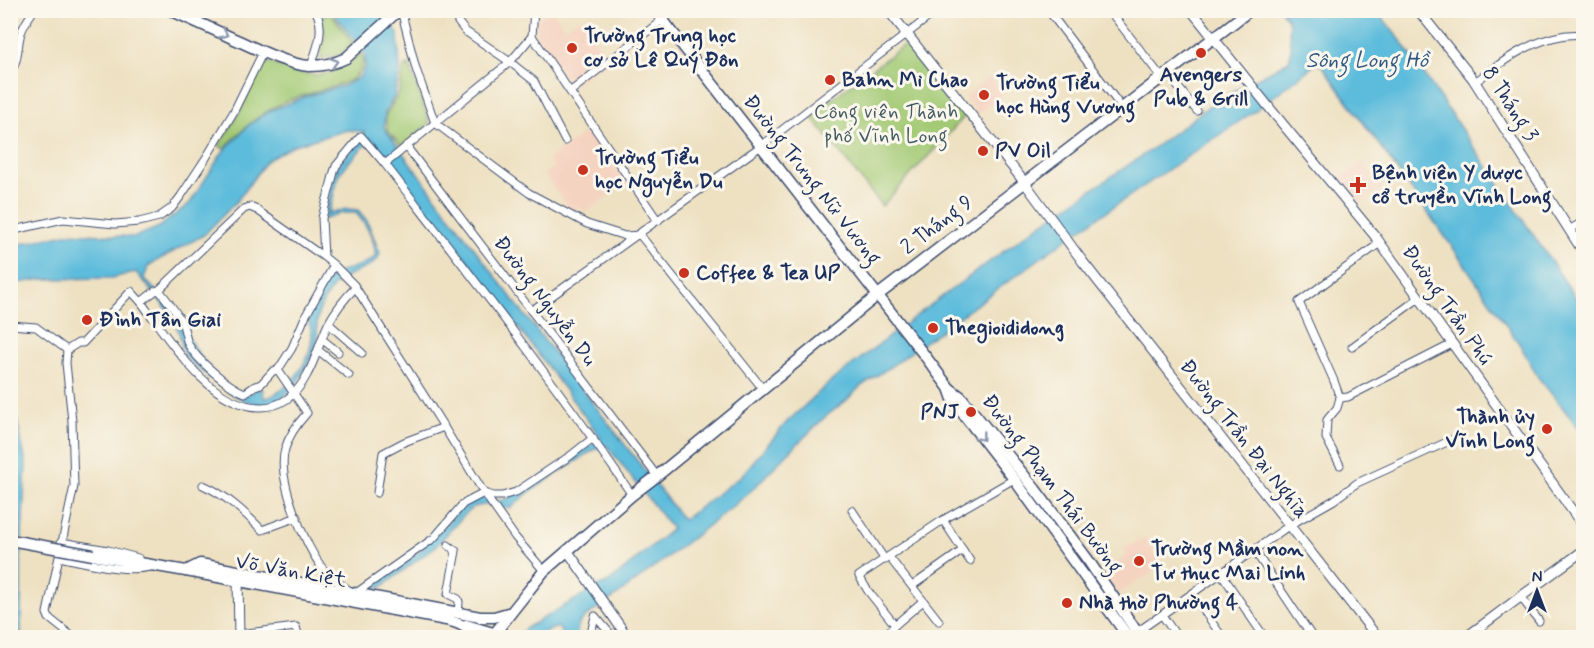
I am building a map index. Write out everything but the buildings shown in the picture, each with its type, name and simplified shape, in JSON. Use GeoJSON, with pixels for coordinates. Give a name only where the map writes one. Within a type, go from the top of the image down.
{"type":"FeatureCollection","features":[{"type":"Feature","properties":{"kind":"main road"},"geometry":{"type":"LineString","coordinates":[[170,10],[263,52],[311,66],[338,62],[398,12]]}},
{"type":"Feature","properties":{"kind":"main road","name":"Đường Trưng Nữ Vương"},"geometry":{"type":"LineString","coordinates":[[655,10],[926,356]]}},
{"type":"Feature","properties":{"kind":"main road","name":"2 Tháng 9"},"geometry":{"type":"LineString","coordinates":[[492,635],[544,571],[634,493],[878,295],[1027,187],[1122,108],[1250,10]]}},
{"type":"Feature","properties":{"kind":"main road","name":"Đường Phạm Thái Bường"},"geometry":{"type":"LineString","coordinates":[[926,356],[949,388],[954,402],[1018,476],[1136,636]]}},
{"type":"Feature","properties":{"kind":"main road","name":"Võ Văn Kiệt"},"geometry":{"type":"LineString","coordinates":[[10,540],[186,571],[354,593],[460,617],[477,638]]}},
{"type":"Feature","properties":{"kind":"main road","name":"Võ Văn Kiệt"},"geometry":{"type":"LineString","coordinates":[[186,571],[200,564],[238,576],[372,605],[460,617],[503,616],[510,613]]}},
{"type":"Feature","properties":{"kind":"main road"},"geometry":{"type":"LineString","coordinates":[[460,617],[492,635]]}},
{"type":"Feature","properties":{"kind":"main road"},"geometry":{"type":"LineString","coordinates":[[483,617],[492,635]]}},
{"type":"Feature","properties":{"kind":"street"},"geometry":{"type":"LineString","coordinates":[[10,72],[13,70],[13,62],[22,32],[34,10]]}},
{"type":"Feature","properties":{"kind":"street"},"geometry":{"type":"LineString","coordinates":[[311,66],[321,27],[315,10]]}},
{"type":"Feature","properties":{"kind":"street"},"geometry":{"type":"LineString","coordinates":[[454,10],[458,22],[465,31],[534,81],[565,141]]}},
{"type":"Feature","properties":{"kind":"street"},"geometry":{"type":"LineString","coordinates":[[387,162],[510,62],[532,36],[534,10]]}},
{"type":"Feature","properties":{"kind":"street"},"geometry":{"type":"LineString","coordinates":[[571,92],[675,10]]}},
{"type":"Feature","properties":{"kind":"street","name":"Đường Trần Đại Nghĩa"},"geometry":{"type":"LineString","coordinates":[[888,10],[905,35],[1027,187],[1083,262],[1378,638]]}},
{"type":"Feature","properties":{"kind":"street"},"geometry":{"type":"LineString","coordinates":[[531,311],[761,146],[938,10]]}},
{"type":"Feature","properties":{"kind":"street"},"geometry":{"type":"LineString","coordinates":[[1048,10],[1122,108]]}},
{"type":"Feature","properties":{"kind":"street"},"geometry":{"type":"LineString","coordinates":[[1109,10],[1197,111]]}},
{"type":"Feature","properties":{"kind":"street","name":"Đường Trần Phú"},"geometry":{"type":"LineString","coordinates":[[1191,10],[1380,243],[1584,527]]}},
{"type":"Feature","properties":{"kind":"street","name":"8 Tháng 3"},"geometry":{"type":"LineString","coordinates":[[1418,10],[1475,82],[1584,253]]}},
{"type":"Feature","properties":{"kind":"street"},"geometry":{"type":"LineString","coordinates":[[398,12],[435,123],[529,192],[587,224],[625,236],[640,235]]}},
{"type":"Feature","properties":{"kind":"street"},"geometry":{"type":"LineString","coordinates":[[1475,82],[1513,54],[1533,43],[1557,37],[1579,34],[1584,36]]}},
{"type":"Feature","properties":{"kind":"street"},"geometry":{"type":"LineString","coordinates":[[532,36],[658,221]]}},
{"type":"Feature","properties":{"kind":"street"},"geometry":{"type":"LineString","coordinates":[[10,231],[63,219],[115,224],[139,222],[159,217],[172,208],[222,131],[263,52]]}},
{"type":"Feature","properties":{"kind":"street"},"geometry":{"type":"LineString","coordinates":[[324,257],[322,218],[334,172],[336,166],[361,136],[387,162],[634,493]]}},
{"type":"Feature","properties":{"kind":"street","name":"Đường Nguyễn Du"},"geometry":{"type":"LineString","coordinates":[[405,147],[656,477]]}},
{"type":"Feature","properties":{"kind":"street"},"geometry":{"type":"LineString","coordinates":[[141,302],[155,292],[239,212],[250,207],[324,257],[355,288],[485,494],[544,571]]}},
{"type":"Feature","properties":{"kind":"street"},"geometry":{"type":"LineString","coordinates":[[1569,230],[1584,221]]}},
{"type":"Feature","properties":{"kind":"street"},"geometry":{"type":"LineString","coordinates":[[640,235],[763,389]]}},
{"type":"Feature","properties":{"kind":"street"},"geometry":{"type":"LineString","coordinates":[[1340,465],[1326,438],[1327,420],[1340,398],[1299,302],[1380,243]]}},
{"type":"Feature","properties":{"kind":"street"},"geometry":{"type":"LineString","coordinates":[[279,373],[305,317],[335,266]]}},
{"type":"Feature","properties":{"kind":"street"},"geometry":{"type":"LineString","coordinates":[[67,350],[78,343],[83,343],[130,291],[193,370],[214,390],[242,404],[273,407],[290,398],[306,377],[329,324],[346,297],[355,288]]}},
{"type":"Feature","properties":{"kind":"street"},"geometry":{"type":"LineString","coordinates":[[155,292],[168,300],[194,352],[232,386],[245,393],[261,384],[273,371],[279,373],[307,413],[292,431],[284,450],[283,472],[310,550],[325,572],[354,593],[434,538],[463,504],[485,494],[502,496],[516,492],[593,438]]}},
{"type":"Feature","properties":{"kind":"street"},"geometry":{"type":"LineString","coordinates":[[1352,347],[1419,298]]}},
{"type":"Feature","properties":{"kind":"street"},"geometry":{"type":"LineString","coordinates":[[329,324],[362,353]]}},
{"type":"Feature","properties":{"kind":"street"},"geometry":{"type":"LineString","coordinates":[[10,325],[36,327],[67,350]]}},
{"type":"Feature","properties":{"kind":"street"},"geometry":{"type":"LineString","coordinates":[[323,340],[338,352]]}},
{"type":"Feature","properties":{"kind":"street"},"geometry":{"type":"LineString","coordinates":[[1340,398],[1348,397],[1452,344]]}},
{"type":"Feature","properties":{"kind":"street"},"geometry":{"type":"LineString","coordinates":[[67,350],[74,486],[47,613],[49,618],[74,638]]}},
{"type":"Feature","properties":{"kind":"street"},"geometry":{"type":"LineString","coordinates":[[319,351],[349,375]]}},
{"type":"Feature","properties":{"kind":"street"},"geometry":{"type":"LineString","coordinates":[[377,492],[383,453],[444,426]]}},
{"type":"Feature","properties":{"kind":"street"},"geometry":{"type":"LineString","coordinates":[[1136,636],[1162,615],[1290,525],[1335,500],[1357,483],[1458,437]]}},
{"type":"Feature","properties":{"kind":"street"},"geometry":{"type":"LineString","coordinates":[[895,625],[859,576],[943,520],[1018,476]]}},
{"type":"Feature","properties":{"kind":"street"},"geometry":{"type":"LineString","coordinates":[[202,485],[228,499],[262,530],[297,517]]}},
{"type":"Feature","properties":{"kind":"street"},"geometry":{"type":"LineString","coordinates":[[852,510],[887,558],[939,621]]}},
{"type":"Feature","properties":{"kind":"street"},"geometry":{"type":"LineString","coordinates":[[943,520],[970,561]]}},
{"type":"Feature","properties":{"kind":"street"},"geometry":{"type":"LineString","coordinates":[[62,542],[108,550],[141,559],[156,566]]}},
{"type":"Feature","properties":{"kind":"street"},"geometry":{"type":"LineString","coordinates":[[448,544],[456,551],[448,594],[458,599],[460,617]]}},
{"type":"Feature","properties":{"kind":"street"},"geometry":{"type":"LineString","coordinates":[[567,550],[628,638]]}},
{"type":"Feature","properties":{"kind":"street"},"geometry":{"type":"LineString","coordinates":[[912,586],[963,550]]}},
{"type":"Feature","properties":{"kind":"street"},"geometry":{"type":"LineString","coordinates":[[1254,550],[1313,638]]}},
{"type":"Feature","properties":{"kind":"street"},"geometry":{"type":"LineString","coordinates":[[1465,638],[1584,550]]}},
{"type":"Feature","properties":{"kind":"street"},"geometry":{"type":"LineString","coordinates":[[59,557],[128,569],[156,566]]}},
{"type":"Feature","properties":{"kind":"street"},"geometry":{"type":"LineString","coordinates":[[1221,573],[1265,638]]}},
{"type":"Feature","properties":{"kind":"street"},"geometry":{"type":"LineString","coordinates":[[238,576],[237,636],[296,627],[299,638]]}},
{"type":"Feature","properties":{"kind":"street"},"geometry":{"type":"LineString","coordinates":[[1192,594],[1223,638]]}},
{"type":"Feature","properties":{"kind":"street"},"geometry":{"type":"LineString","coordinates":[[1520,596],[1539,621]]}},
{"type":"Feature","properties":{"kind":"street"},"geometry":{"type":"LineString","coordinates":[[883,638],[923,601]]}},
{"type":"Feature","properties":{"kind":"street"},"geometry":{"type":"LineString","coordinates":[[1162,615],[1178,638]]}},
{"type":"Feature","properties":{"kind":"street"},"geometry":{"type":"LineString","coordinates":[[590,638],[595,616],[614,638]]}},
{"type":"Feature","properties":{"kind":"shaded area","name":"Trường Trung học cơ sở Lê Quý Đôn"},"geometry":{"type":"Polygon","coordinates":[[[547,11],[552,11],[565,27],[579,18],[609,58],[572,86],[535,37],[539,18],[547,11]]]}},
{"type":"Feature","properties":{"kind":"shaded area","name":"Trường Tiểu học Hùng Vương"},"geometry":{"type":"Polygon","coordinates":[[[990,76],[1004,93],[978,114],[964,97],[990,76]]]}},
{"type":"Feature","properties":{"kind":"shaded area","name":"Trường Tiểu học Nguyễn Du"},"geometry":{"type":"Polygon","coordinates":[[[589,130],[627,183],[585,212],[580,206],[571,212],[544,174],[554,167],[548,159],[589,130]]]}},
{"type":"Feature","properties":{"kind":"shaded area","name":"Bệnh viện Y dược cổ truyền Vĩnh Long"},"geometry":{"type":"Polygon","coordinates":[[[1363,162],[1382,188],[1354,208],[1333,182],[1363,162]]]}},
{"type":"Feature","properties":{"kind":"shaded area","name":"Trường Mầm non Tư thục Mai Linh"},"geometry":{"type":"Polygon","coordinates":[[[1146,538],[1162,566],[1118,594],[1105,571],[1127,555],[1124,548],[1146,538]]]}},
{"type":"Feature","properties":{"kind":"green space"},"geometry":{"type":"Polygon","coordinates":[[[331,13],[353,43],[340,55],[320,59],[324,36],[323,16],[331,13]]]}},
{"type":"Feature","properties":{"kind":"green space","name":"Công viên Thành phố Vĩnh Long"},"geometry":{"type":"Polygon","coordinates":[[[907,43],[966,115],[882,206],[810,115],[907,43]]]}},
{"type":"Feature","properties":{"kind":"green space"},"geometry":{"type":"Polygon","coordinates":[[[361,53],[362,67],[353,79],[274,107],[248,125],[224,149],[219,146],[238,115],[264,60],[292,71],[314,75],[336,70],[361,53]]]}},
{"type":"Feature","properties":{"kind":"green space"},"geometry":{"type":"Polygon","coordinates":[[[409,65],[429,124],[400,145],[387,130],[386,114],[399,93],[404,67],[409,65]]]}},
{"type":"Feature","properties":{"kind":"water","name":"Sông Long Hồ"},"geometry":{"type":"Polygon","coordinates":[[[332,11],[385,11],[398,34],[400,72],[394,97],[385,112],[384,128],[683,520],[741,476],[786,423],[830,382],[925,309],[1035,228],[1152,149],[1219,99],[1289,61],[1291,51],[1288,19],[1281,11],[1377,11],[1402,42],[1583,308],[1583,433],[1538,377],[1520,345],[1456,252],[1322,65],[1316,64],[1256,110],[1075,233],[861,386],[825,417],[730,509],[619,594],[581,620],[577,629],[577,637],[564,637],[558,627],[531,637],[516,637],[526,628],[609,582],[672,529],[607,446],[603,445],[528,493],[511,508],[488,504],[473,507],[436,546],[380,588],[369,587],[418,553],[464,506],[481,497],[501,501],[516,494],[601,438],[472,266],[371,139],[339,174],[329,213],[347,209],[358,210],[367,221],[380,253],[373,264],[345,277],[327,295],[319,312],[317,344],[308,364],[298,381],[276,401],[263,404],[248,402],[231,393],[192,364],[182,347],[179,331],[173,319],[136,272],[112,278],[44,279],[11,284],[11,246],[70,233],[135,237],[159,227],[190,203],[222,153],[250,124],[272,110],[307,96],[343,86],[359,78],[365,67],[365,54],[332,11]],[[348,130],[294,145],[267,160],[237,201],[204,235],[149,265],[144,278],[166,302],[212,372],[235,392],[246,395],[258,389],[263,390],[264,399],[290,383],[307,357],[312,337],[310,314],[326,282],[335,275],[375,257],[370,234],[356,213],[342,213],[324,219],[336,168],[364,132],[348,130]]]}},
{"type":"Feature","properties":{"kind":"water"},"geometry":{"type":"Polygon","coordinates":[[[10,407],[17,420],[26,464],[21,551],[21,638],[10,637],[10,407]]]}},
{"type":"Feature","properties":{"kind":"place","name":"Trường Trung học cơ sở Lê Quý Đôn"},"geometry":{"type":"Point","coordinates":[572,48]}},
{"type":"Feature","properties":{"kind":"place","name":"Avengers Pub & Grill"},"geometry":{"type":"Point","coordinates":[1201,53]}},
{"type":"Feature","properties":{"kind":"place","name":"Bahn Mi Chao"},"geometry":{"type":"Point","coordinates":[830,80]}},
{"type":"Feature","properties":{"kind":"place","name":"Trường Tiểu học Hùng Vương"},"geometry":{"type":"Point","coordinates":[984,95]}},
{"type":"Feature","properties":{"kind":"place","name":"PV Oil"},"geometry":{"type":"Point","coordinates":[983,151]}},
{"type":"Feature","properties":{"kind":"place","name":"Trường Tiểu học Nguyễn Du"},"geometry":{"type":"Point","coordinates":[583,170]}},
{"type":"Feature","properties":{"kind":"place","name":"Bệnh viện Y dược cổ truyền Vĩnh Long"},"geometry":{"type":"Point","coordinates":[1358,185]}},
{"type":"Feature","properties":{"kind":"place","name":"Coffee & Tea UP"},"geometry":{"type":"Point","coordinates":[684,273]}},
{"type":"Feature","properties":{"kind":"place","name":"Đình Tân Giai"},"geometry":{"type":"Point","coordinates":[87,320]}},
{"type":"Feature","properties":{"kind":"place","name":"Thegioididong"},"geometry":{"type":"Point","coordinates":[933,328]}},
{"type":"Feature","properties":{"kind":"place","name":"PNJ"},"geometry":{"type":"Point","coordinates":[971,412]}},
{"type":"Feature","properties":{"kind":"place","name":"Thành ủy Vĩnh Long"},"geometry":{"type":"Point","coordinates":[1547,429]}},
{"type":"Feature","properties":{"kind":"place","name":"Trường Mầm non Tư thục Mai Linh"},"geometry":{"type":"Point","coordinates":[1139,561]}},
{"type":"Feature","properties":{"kind":"place","name":"Nhà thờ Phường 4"},"geometry":{"type":"Point","coordinates":[1067,603]}}]}
